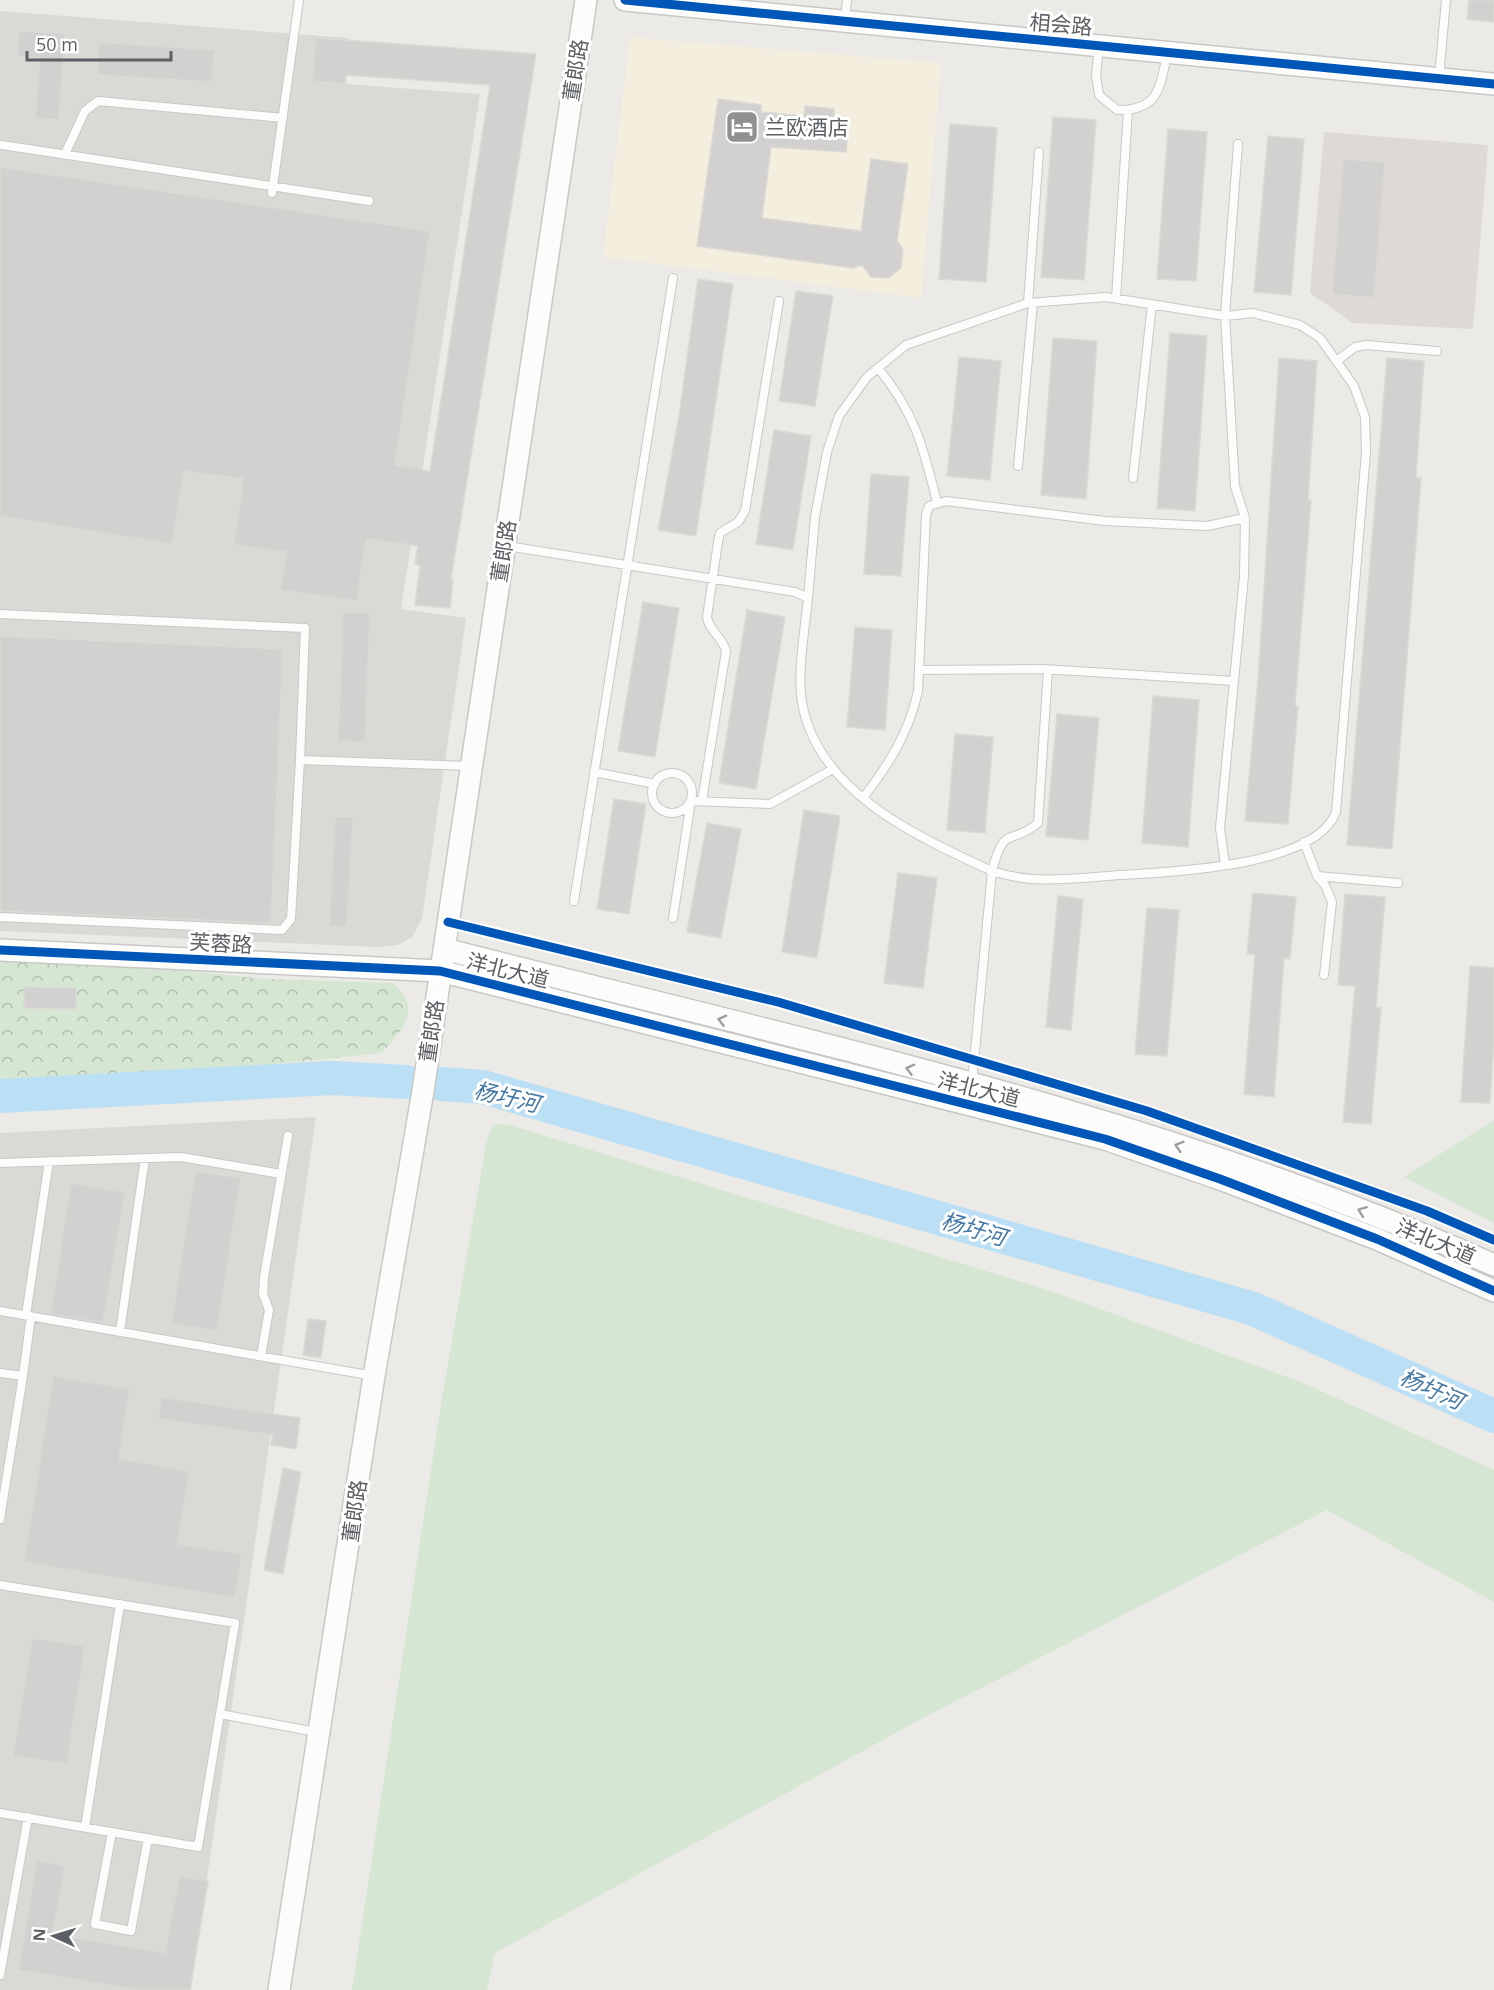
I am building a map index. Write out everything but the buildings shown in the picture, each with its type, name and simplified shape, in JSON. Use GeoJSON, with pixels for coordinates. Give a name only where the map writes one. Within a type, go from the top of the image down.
{"type":"FeatureCollection","features":[{"type":"Feature","properties":{"kind":"street","name":"董郎路"},"geometry":{"type":"LineString","coordinates":[[279,1990],[321,1733],[374,1376],[444,949],[586,0]]}},
{"type":"Feature","properties":{"kind":"street","name":"相会路"},"geometry":{"type":"LineString","coordinates":[[625,0],[1494,84]]}},
{"type":"Feature","properties":{"kind":"street","name":"洋北大道"},"geometry":{"type":"LineString","coordinates":[[444,949],[971,1095],[1220,1179],[1377,1239],[1494,1291]]}},
{"type":"Feature","properties":{"kind":"street","name":"芙蓉路"},"geometry":{"type":"LineString","coordinates":[[0,950],[440,971]]}},
{"type":"Feature","properties":{"kind":"street","name":"洋北大道"},"geometry":{"type":"LineString","coordinates":[[440,971],[1187,1148],[1321,1195],[1494,1265]]}},
{"type":"Feature","properties":{"kind":"lane"},"geometry":{"type":"LineString","coordinates":[[273,190],[299,0]]}},
{"type":"Feature","properties":{"kind":"lane"},"geometry":{"type":"LineString","coordinates":[[845,21],[847,0]]}},
{"type":"Feature","properties":{"kind":"lane"},"geometry":{"type":"LineString","coordinates":[[1439,79],[1446,0]]}},
{"type":"Feature","properties":{"kind":"lane"},"geometry":{"type":"LineString","coordinates":[[1099,45],[1096,75],[1099,96],[1117,110],[1139,109],[1150,103],[1161,86],[1167,53]]}},
{"type":"Feature","properties":{"kind":"lane"},"geometry":{"type":"LineString","coordinates":[[65,154],[85,111],[98,101],[283,118]]}},
{"type":"Feature","properties":{"kind":"lane"},"geometry":{"type":"LineString","coordinates":[[1116,298],[1128,110]]}},
{"type":"Feature","properties":{"kind":"lane"},"geometry":{"type":"LineString","coordinates":[[2,144],[273,190],[369,201]]}},
{"type":"Feature","properties":{"kind":"lane"},"geometry":{"type":"LineString","coordinates":[[1225,866],[1220,828],[1244,576],[1245,518],[1235,486],[1225,316],[1238,144]]}},
{"type":"Feature","properties":{"kind":"lane"},"geometry":{"type":"LineString","coordinates":[[1018,466],[1039,152]]}},
{"type":"Feature","properties":{"kind":"lane"},"geometry":{"type":"LineString","coordinates":[[574,901],[673,278]]}},
{"type":"Feature","properties":{"kind":"lane"},"geometry":{"type":"LineString","coordinates":[[1074,298],[1116,298],[1225,316],[1253,314],[1300,325],[1320,338],[1338,360],[1354,386],[1365,417],[1366,452],[1336,812],[1332,822],[1304,842],[1270,855],[1225,866],[1055,880],[1013,877],[992,872],[920,838],[863,798],[833,768],[809,732],[802,700],[815,517],[827,452],[839,416],[867,377],[906,345],[1030,303],[1074,298]]}},
{"type":"Feature","properties":{"kind":"lane"},"geometry":{"type":"LineString","coordinates":[[702,801],[726,651],[723,640],[708,625],[706,617],[720,533],[738,522],[745,511],[779,301]]}},
{"type":"Feature","properties":{"kind":"lane"},"geometry":{"type":"LineString","coordinates":[[1133,478],[1152,304]]}},
{"type":"Feature","properties":{"kind":"lane"},"geometry":{"type":"LineString","coordinates":[[1338,360],[1355,347],[1366,345],[1437,351]]}},
{"type":"Feature","properties":{"kind":"lane"},"geometry":{"type":"LineString","coordinates":[[878,368],[898,393],[912,416],[937,502]]}},
{"type":"Feature","properties":{"kind":"lane"},"geometry":{"type":"LineString","coordinates":[[863,798],[903,739],[914,711],[919,670],[926,515],[929,506],[937,502],[1105,521],[1207,526],[1245,518]]}},
{"type":"Feature","properties":{"kind":"lane"},"geometry":{"type":"LineString","coordinates":[[504,546],[795,592],[808,598]]}},
{"type":"Feature","properties":{"kind":"lane"},"geometry":{"type":"LineString","coordinates":[[0,614],[305,628],[291,919],[282,930],[0,917]]}},
{"type":"Feature","properties":{"kind":"lane"},"geometry":{"type":"LineString","coordinates":[[919,670],[1048,670],[1234,681]]}},
{"type":"Feature","properties":{"kind":"lane"},"geometry":{"type":"LineString","coordinates":[[971,1095],[992,872],[998,847],[1008,836],[1031,829],[1038,823],[1048,670]]}},
{"type":"Feature","properties":{"kind":"lane"},"geometry":{"type":"LineString","coordinates":[[300,760],[471,766]]}},
{"type":"Feature","properties":{"kind":"lane"},"geometry":{"type":"LineString","coordinates":[[673,918],[691,801],[689,782],[680,774],[667,774],[655,784],[654,801],[663,810],[676,813],[691,801],[770,804],[833,768]]}},
{"type":"Feature","properties":{"kind":"lane"},"geometry":{"type":"LineString","coordinates":[[594,772],[655,784]]}},
{"type":"Feature","properties":{"kind":"lane"},"geometry":{"type":"LineString","coordinates":[[1304,842],[1317,876],[1325,885],[1332,902],[1324,975]]}},
{"type":"Feature","properties":{"kind":"lane"},"geometry":{"type":"LineString","coordinates":[[1317,876],[1398,883]]}},
{"type":"Feature","properties":{"kind":"lane"},"geometry":{"type":"LineString","coordinates":[[261,1356],[269,1310],[263,1294],[264,1276],[288,1136]]}},
{"type":"Feature","properties":{"kind":"lane"},"geometry":{"type":"LineString","coordinates":[[0,1163],[181,1157],[281,1174]]}},
{"type":"Feature","properties":{"kind":"lane"},"geometry":{"type":"LineString","coordinates":[[120,1332],[145,1158]]}},
{"type":"Feature","properties":{"kind":"lane"},"geometry":{"type":"LineString","coordinates":[[0,1519],[23,1376],[49,1161]]}},
{"type":"Feature","properties":{"kind":"lane"},"geometry":{"type":"LineString","coordinates":[[0,1311],[374,1376]]}},
{"type":"Feature","properties":{"kind":"lane"},"geometry":{"type":"LineString","coordinates":[[0,1373],[23,1376]]}},
{"type":"Feature","properties":{"kind":"lane"},"geometry":{"type":"LineString","coordinates":[[0,1585],[235,1623],[198,1847],[0,1813]]}},
{"type":"Feature","properties":{"kind":"lane"},"geometry":{"type":"LineString","coordinates":[[85,1827],[120,1604]]}},
{"type":"Feature","properties":{"kind":"lane"},"geometry":{"type":"LineString","coordinates":[[220,1714],[321,1733]]}},
{"type":"Feature","properties":{"kind":"lane"},"geometry":{"type":"LineString","coordinates":[[0,1975],[28,1817]]}},
{"type":"Feature","properties":{"kind":"lane"},"geometry":{"type":"LineString","coordinates":[[112,1832],[95,1924],[131,1931],[148,1838]]}},
{"type":"Feature","properties":{"kind":"shaded area"},"geometry":{"type":"Polygon","coordinates":[[[0,11],[349,38],[346,84],[480,94],[401,609],[466,618],[422,919],[412,937],[398,945],[379,947],[0,931],[0,11]]]}},
{"type":"Feature","properties":{"kind":"shaded area"},"geometry":{"type":"Polygon","coordinates":[[[630,37],[941,63],[921,298],[603,257],[630,37]]]}},
{"type":"Feature","properties":{"kind":"shaded area"},"geometry":{"type":"Polygon","coordinates":[[[1324,132],[1488,145],[1473,329],[1353,323],[1310,293],[1324,132]]]}},
{"type":"Feature","properties":{"kind":"shaded area"},"geometry":{"type":"Polygon","coordinates":[[[316,1117],[191,1990],[0,1990],[0,1133],[316,1117]]]}},
{"type":"Feature","properties":{"kind":"green space"},"geometry":{"type":"Polygon","coordinates":[[[0,960],[104,963],[265,979],[393,983],[402,993],[409,1010],[403,1027],[382,1053],[219,1070],[0,1079],[0,960]]]}},
{"type":"Feature","properties":{"kind":"green space"},"geometry":{"type":"Polygon","coordinates":[[[1494,1120],[1494,1223],[1404,1177],[1494,1120]]]}},
{"type":"Feature","properties":{"kind":"green space"},"geometry":{"type":"Polygon","coordinates":[[[494,1124],[510,1125],[1048,1290],[1301,1382],[1494,1470],[1494,1602],[1327,1510],[923,1718],[495,1953],[487,1990],[352,1990],[441,1404],[487,1139],[494,1124]]]}},
{"type":"Feature","properties":{"kind":"waterway"},"geometry":{"type":"LineString","coordinates":[[0,1096],[332,1078],[406,1082]]}},
{"type":"Feature","properties":{"kind":"waterway","name":"杨圩河"},"geometry":{"type":"LineString","coordinates":[[441,1084],[483,1087],[1251,1308],[1494,1416]]}},
{"type":"Feature","properties":{"kind":"cycle path"},"geometry":{"type":"LineString","coordinates":[[625,0],[1494,84]]}},
{"type":"Feature","properties":{"kind":"cycle path"},"geometry":{"type":"LineString","coordinates":[[448,922],[778,1002],[1147,1111],[1427,1211],[1494,1240]]}},
{"type":"Feature","properties":{"kind":"cycle path"},"geometry":{"type":"LineString","coordinates":[[0,950],[440,971],[1105,1139],[1220,1179],[1377,1239],[1494,1291]]}},
{"type":"Feature","properties":{"kind":"place","name":"兰欧酒店"},"geometry":{"type":"Point","coordinates":[742,127]}}]}
